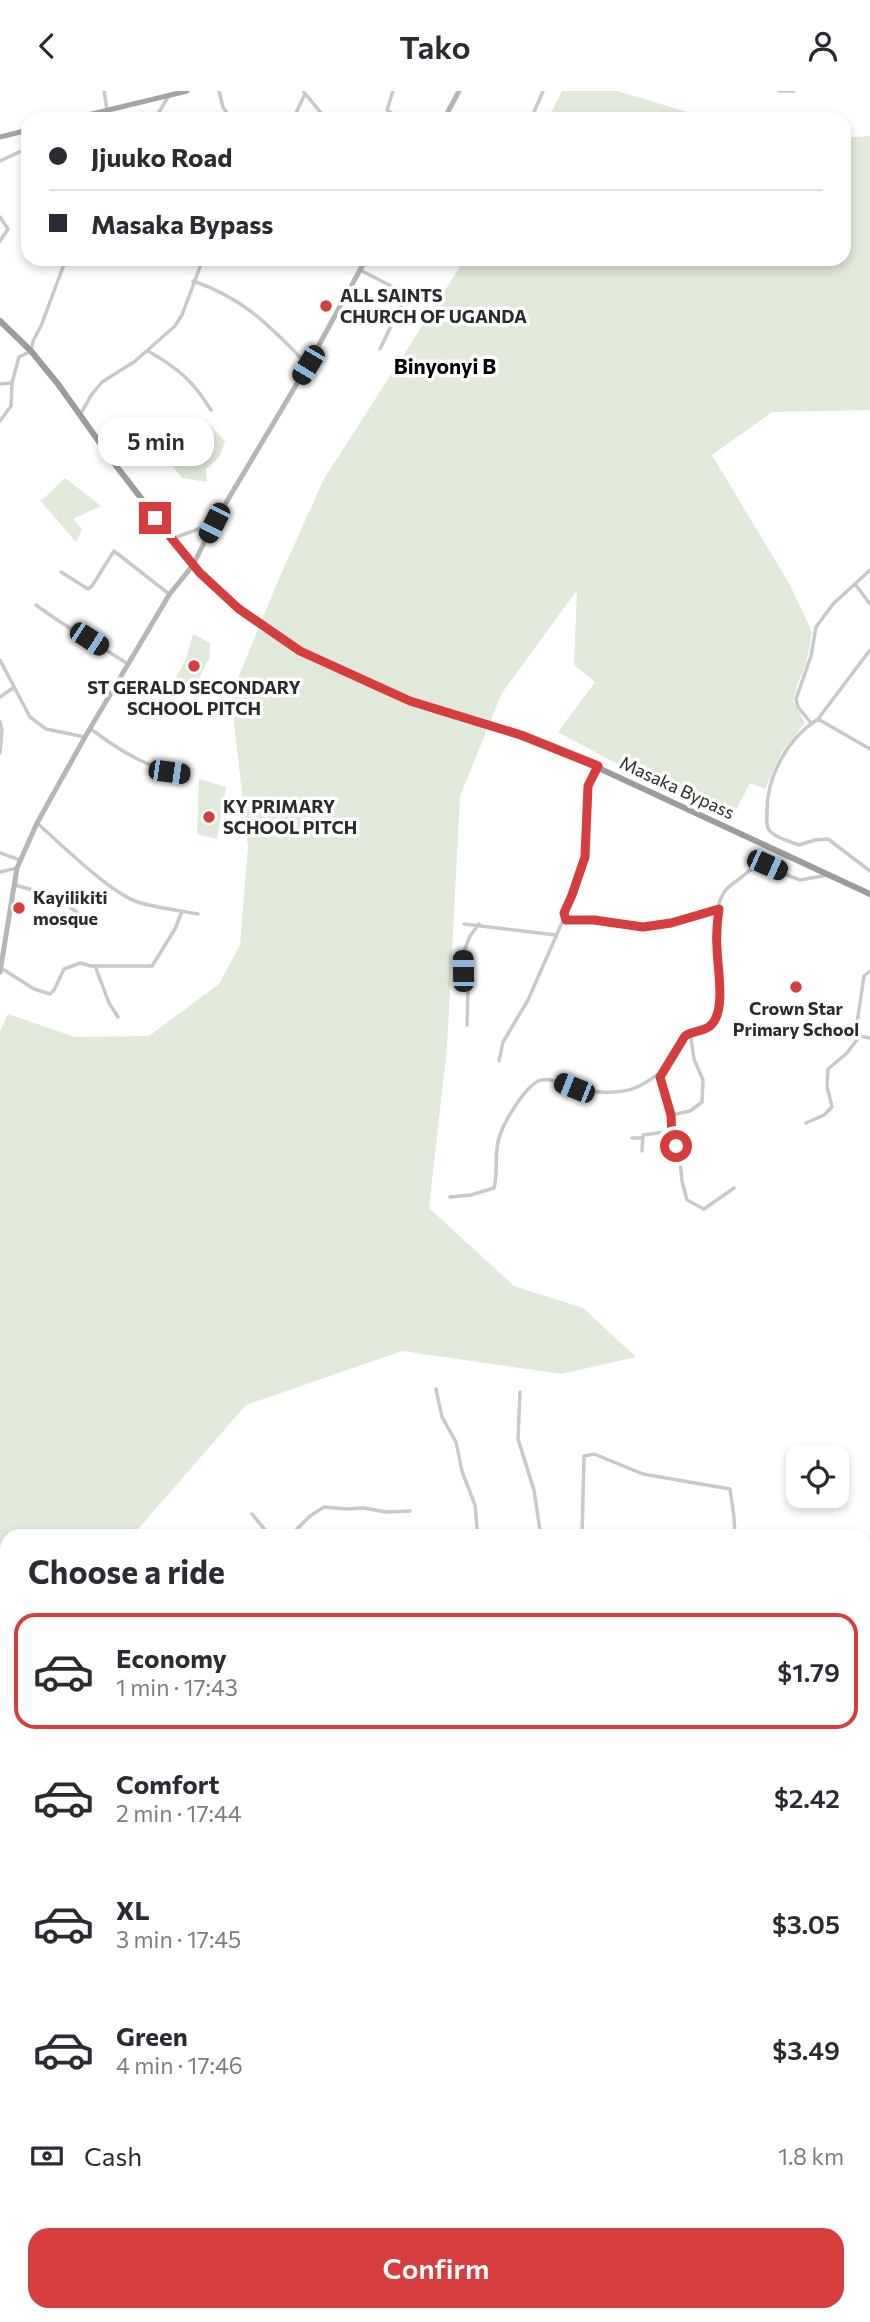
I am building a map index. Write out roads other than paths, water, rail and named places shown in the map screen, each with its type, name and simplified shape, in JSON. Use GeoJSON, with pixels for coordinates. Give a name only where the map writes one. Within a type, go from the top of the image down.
{"type":"FeatureCollection","features":[{"type":"Feature","properties":{"kind":"highway","name":"Masaka Bypass"},"geometry":{"type":"LineString","coordinates":[[0,321],[31,351],[193,565],[239,609],[300,651],[410,701],[521,735],[598,766],[870,894]]}},
{"type":"Feature","properties":{"kind":"main road"},"geometry":{"type":"LineString","coordinates":[[99,112],[187,91]]}},
{"type":"Feature","properties":{"kind":"main road"},"geometry":{"type":"LineString","coordinates":[[448,112],[459,91]]}},
{"type":"Feature","properties":{"kind":"main road"},"geometry":{"type":"LineString","coordinates":[[1,135],[21,131]]}},
{"type":"Feature","properties":{"kind":"main road"},"geometry":{"type":"LineString","coordinates":[[0,970],[17,868],[37,823],[169,595],[193,565],[214,523],[308,365],[362,266]]}},
{"type":"Feature","properties":{"kind":"street"},"geometry":{"type":"LineString","coordinates":[[104,91],[107,110]]}},
{"type":"Feature","properties":{"kind":"street"},"geometry":{"type":"LineString","coordinates":[[219,91],[226,112]]}},
{"type":"Feature","properties":{"kind":"street"},"geometry":{"type":"LineString","coordinates":[[390,112],[387,110],[393,91]]}},
{"type":"Feature","properties":{"kind":"street"},"geometry":{"type":"LineString","coordinates":[[534,112],[542,91]]}},
{"type":"Feature","properties":{"kind":"street"},"geometry":{"type":"LineString","coordinates":[[779,91],[794,91]]}},
{"type":"Feature","properties":{"kind":"street"},"geometry":{"type":"LineString","coordinates":[[296,112],[304,92],[320,112]]}},
{"type":"Feature","properties":{"kind":"street"},"geometry":{"type":"LineString","coordinates":[[159,112],[170,95]]}},
{"type":"Feature","properties":{"kind":"street"},"geometry":{"type":"LineString","coordinates":[[0,162],[21,152]]}},
{"type":"Feature","properties":{"kind":"street"},"geometry":{"type":"LineString","coordinates":[[0,217],[8,229],[0,241]]}},
{"type":"Feature","properties":{"kind":"street"},"geometry":{"type":"LineString","coordinates":[[0,421],[11,406],[12,383],[19,357],[31,351],[63,266]]}},
{"type":"Feature","properties":{"kind":"street"},"geometry":{"type":"LineString","coordinates":[[79,415],[102,382],[148,351],[179,321],[200,266]]}},
{"type":"Feature","properties":{"kind":"street"},"geometry":{"type":"LineString","coordinates":[[360,270],[395,288],[405,289],[401,305],[380,349]]}},
{"type":"Feature","properties":{"kind":"street"},"geometry":{"type":"LineString","coordinates":[[193,281],[221,291],[251,310],[308,365]]}},
{"type":"Feature","properties":{"kind":"street"},"geometry":{"type":"LineString","coordinates":[[148,351],[178,369],[195,385],[211,410]]}},
{"type":"Feature","properties":{"kind":"street"},"geometry":{"type":"LineString","coordinates":[[0,384],[12,383]]}},
{"type":"Feature","properties":{"kind":"street"},"geometry":{"type":"LineString","coordinates":[[172,539],[214,523]]}},
{"type":"Feature","properties":{"kind":"street"},"geometry":{"type":"LineString","coordinates":[[61,572],[88,589],[114,551],[169,595]]}},
{"type":"Feature","properties":{"kind":"street"},"geometry":{"type":"LineString","coordinates":[[811,723],[798,707],[796,699],[811,656],[815,631],[829,608],[870,570]]}},
{"type":"Feature","properties":{"kind":"street"},"geometry":{"type":"LineString","coordinates":[[855,584],[870,604]]}},
{"type":"Feature","properties":{"kind":"street"},"geometry":{"type":"LineString","coordinates":[[36,605],[67,628],[128,664]]}},
{"type":"Feature","properties":{"kind":"street"},"geometry":{"type":"LineString","coordinates":[[869,651],[818,719],[811,723],[786,751],[768,796],[769,829],[799,845],[828,839],[870,871]]}},
{"type":"Feature","properties":{"kind":"street"},"geometry":{"type":"LineString","coordinates":[[0,660],[24,708],[38,724],[46,729],[85,737]]}},
{"type":"Feature","properties":{"kind":"street"},"geometry":{"type":"LineString","coordinates":[[0,697],[13,688]]}},
{"type":"Feature","properties":{"kind":"street"},"geometry":{"type":"LineString","coordinates":[[818,719],[870,750]]}},
{"type":"Feature","properties":{"kind":"street"},"geometry":{"type":"LineString","coordinates":[[0,722],[0,753]]}},
{"type":"Feature","properties":{"kind":"street"},"geometry":{"type":"LineString","coordinates":[[90,729],[126,754],[169,772],[189,775]]}},
{"type":"Feature","properties":{"kind":"street"},"geometry":{"type":"LineString","coordinates":[[499,1061],[503,1042],[528,1000],[564,918],[585,857],[588,786],[598,766]]}},
{"type":"Feature","properties":{"kind":"street"},"geometry":{"type":"LineString","coordinates":[[37,823],[122,894],[139,902],[198,914]]}},
{"type":"Feature","properties":{"kind":"street"},"geometry":{"type":"LineString","coordinates":[[0,853],[20,860]]}},
{"type":"Feature","properties":{"kind":"street"},"geometry":{"type":"LineString","coordinates":[[450,1197],[471,1195],[494,1188],[499,1138],[526,1091],[536,1082],[557,1081],[584,1090],[624,1092],[662,1072],[690,1032],[713,1024],[720,1001],[717,949],[719,909],[727,889],[757,866],[767,865],[800,880],[830,874]]}},
{"type":"Feature","properties":{"kind":"street"},"geometry":{"type":"LineString","coordinates":[[0,872],[17,868]]}},
{"type":"Feature","properties":{"kind":"street"},"geometry":{"type":"LineString","coordinates":[[13,884],[57,897],[88,920]]}},
{"type":"Feature","properties":{"kind":"street"},"geometry":{"type":"LineString","coordinates":[[564,918],[568,921],[594,920],[643,927],[671,923],[719,909]]}},
{"type":"Feature","properties":{"kind":"street"},"geometry":{"type":"LineString","coordinates":[[0,970],[34,989],[50,994],[67,967],[80,963],[96,966],[152,966],[175,929],[182,911]]}},
{"type":"Feature","properties":{"kind":"street"},"geometry":{"type":"LineString","coordinates":[[464,924],[556,935]]}},
{"type":"Feature","properties":{"kind":"street"},"geometry":{"type":"LineString","coordinates":[[467,1025],[468,991],[463,971],[463,954],[470,936],[479,925]]}},
{"type":"Feature","properties":{"kind":"street"},"geometry":{"type":"LineString","coordinates":[[96,966],[109,1003],[118,1017]]}},
{"type":"Feature","properties":{"kind":"street"},"geometry":{"type":"LineString","coordinates":[[870,971],[864,976],[856,1030],[860,1036],[870,1038]]}},
{"type":"Feature","properties":{"kind":"street"},"geometry":{"type":"LineString","coordinates":[[671,1115],[690,1111],[702,1102],[703,1080],[694,1059],[690,1032]]}},
{"type":"Feature","properties":{"kind":"street"},"geometry":{"type":"LineString","coordinates":[[806,1123],[824,1115],[832,1107],[827,1086],[828,1069],[846,1054],[860,1036]]}},
{"type":"Feature","properties":{"kind":"street"},"geometry":{"type":"LineString","coordinates":[[662,1072],[661,1082],[671,1115],[687,1200],[704,1209],[734,1188]]}},
{"type":"Feature","properties":{"kind":"street"},"geometry":{"type":"LineString","coordinates":[[632,1138],[672,1131]]}},
{"type":"Feature","properties":{"kind":"street"},"geometry":{"type":"LineString","coordinates":[[642,1138],[642,1151]]}},
{"type":"Feature","properties":{"kind":"street"},"geometry":{"type":"LineString","coordinates":[[436,1389],[442,1417],[456,1442],[461,1471],[475,1505],[477,1529]]}},
{"type":"Feature","properties":{"kind":"street"},"geometry":{"type":"LineString","coordinates":[[520,1392],[517,1404],[518,1439],[534,1490],[540,1529]]}},
{"type":"Feature","properties":{"kind":"street"},"geometry":{"type":"LineString","coordinates":[[582,1529],[584,1456],[594,1454],[643,1474],[730,1489],[734,1529]]}},
{"type":"Feature","properties":{"kind":"street"},"geometry":{"type":"LineString","coordinates":[[297,1529],[324,1507],[364,1508],[386,1513],[410,1511]]}},
{"type":"Feature","properties":{"kind":"street"},"geometry":{"type":"LineString","coordinates":[[251,1514],[264,1529]]}},
{"type":"Feature","properties":{"kind":"place","name":"ALL SAINTS CHURCH OF UGANDA"},"geometry":{"type":"Point","coordinates":[326,306]}},
{"type":"Feature","properties":{"kind":"place","name":"ST GERALD SECONDARY SCHOOL PITCH"},"geometry":{"type":"Point","coordinates":[194,666]}},
{"type":"Feature","properties":{"kind":"place","name":"KY PRIMARY SCHOOL PITCH"},"geometry":{"type":"Point","coordinates":[209,817]}},
{"type":"Feature","properties":{"kind":"place","name":"Kayilikiti mosque"},"geometry":{"type":"Point","coordinates":[19,908]}},
{"type":"Feature","properties":{"kind":"place","name":"Crown Star Primary School"},"geometry":{"type":"Point","coordinates":[796,987]}},
{"type":"Feature","properties":{"kind":"district","name":"Binyonyi B"},"geometry":{"type":"Point","coordinates":[445,367]}}]}
